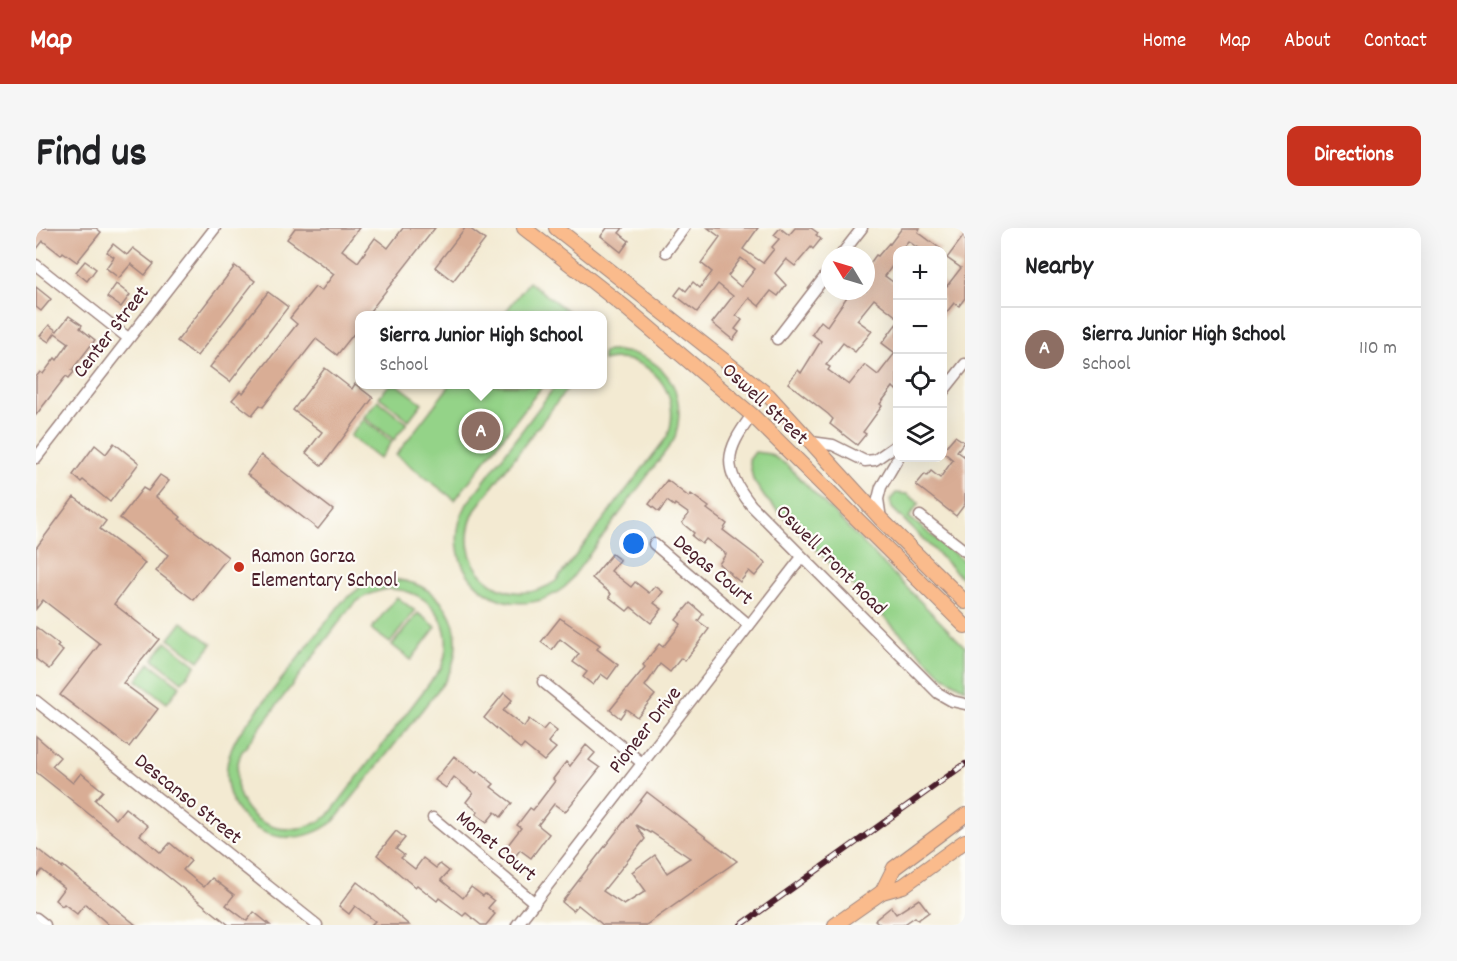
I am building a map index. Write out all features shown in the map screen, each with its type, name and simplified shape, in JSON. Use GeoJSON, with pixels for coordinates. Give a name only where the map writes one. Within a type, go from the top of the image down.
{"type":"FeatureCollection","features":[{"type":"Feature","properties":{"kind":"main road","name":"Oswell Street"},"geometry":{"type":"LineString","coordinates":[[524,228],[626,308],[752,415],[965,626]]}},
{"type":"Feature","properties":{"kind":"main road","name":"Oswell Street"},"geometry":{"type":"LineString","coordinates":[[556,228],[768,395],[881,519],[965,602]]}},
{"type":"Feature","properties":{"kind":"main road"},"geometry":{"type":"LineString","coordinates":[[882,892],[894,868],[965,815]]}},
{"type":"Feature","properties":{"kind":"main road"},"geometry":{"type":"LineString","coordinates":[[835,925],[882,892],[903,886],[965,841]]}},
{"type":"Feature","properties":{"kind":"street","name":"Center Street"},"geometry":{"type":"LineString","coordinates":[[36,458],[214,228]]}},
{"type":"Feature","properties":{"kind":"street"},"geometry":{"type":"LineString","coordinates":[[666,252],[684,228]]}},
{"type":"Feature","properties":{"kind":"street"},"geometry":{"type":"LineString","coordinates":[[848,246],[862,228]]}},
{"type":"Feature","properties":{"kind":"street"},"geometry":{"type":"LineString","coordinates":[[36,265],[129,338]]}},
{"type":"Feature","properties":{"kind":"street"},"geometry":{"type":"LineString","coordinates":[[777,339],[821,282]]}},
{"type":"Feature","properties":{"kind":"street"},"geometry":{"type":"LineString","coordinates":[[947,387],[965,364]]}},
{"type":"Feature","properties":{"kind":"street","name":"Oswell Front Road"},"geometry":{"type":"LineString","coordinates":[[752,415],[736,437],[729,464],[735,484],[750,506],[938,693],[952,701],[965,704]]}},
{"type":"Feature","properties":{"kind":"street"},"geometry":{"type":"LineString","coordinates":[[811,442],[833,445],[865,461],[875,460],[893,447]]}},
{"type":"Feature","properties":{"kind":"street"},"geometry":{"type":"LineString","coordinates":[[881,519],[878,499],[896,462]]}},
{"type":"Feature","properties":{"kind":"street"},"geometry":{"type":"LineString","coordinates":[[920,516],[965,551]]}},
{"type":"Feature","properties":{"kind":"street","name":"Degas Court"},"geometry":{"type":"LineString","coordinates":[[654,544],[748,624]]}},
{"type":"Feature","properties":{"kind":"street","name":"Pioneer Drive"},"geometry":{"type":"LineString","coordinates":[[517,925],[802,557]]}},
{"type":"Feature","properties":{"kind":"street"},"geometry":{"type":"LineString","coordinates":[[543,682],[642,763]]}},
{"type":"Feature","properties":{"kind":"street","name":"Descanso Street"},"geometry":{"type":"LineString","coordinates":[[36,701],[317,925]]}},
{"type":"Feature","properties":{"kind":"street","name":"Monet Court"},"geometry":{"type":"LineString","coordinates":[[434,818],[535,903]]}},
{"type":"Feature","properties":{"kind":"street"},"geometry":{"type":"LineString","coordinates":[[36,918],[45,925]]}},
{"type":"Feature","properties":{"kind":"green space"},"geometry":{"type":"Polygon","coordinates":[[[529,282],[568,311],[506,311],[529,282]]]}},
{"type":"Feature","properties":{"kind":"green space"},"geometry":{"type":"Polygon","coordinates":[[[607,351],[628,353],[644,358],[658,366],[668,377],[675,390],[678,405],[678,422],[674,440],[566,586],[543,599],[520,603],[499,599],[480,588],[467,572],[459,552],[458,529],[467,504],[553,389],[567,389],[477,507],[469,527],[469,547],[474,564],[485,578],[500,588],[517,592],[536,590],[556,581],[667,437],[671,421],[671,405],[667,391],[659,378],[648,368],[635,362],[619,359],[607,360],[607,351]]]}},
{"type":"Feature","properties":{"kind":"green space"},"geometry":{"type":"Polygon","coordinates":[[[386,389],[403,389],[422,403],[409,420],[379,397],[386,389]]]}},
{"type":"Feature","properties":{"kind":"green space"},"geometry":{"type":"Polygon","coordinates":[[[447,389],[540,389],[455,500],[396,455],[447,389]]]}},
{"type":"Feature","properties":{"kind":"green space"},"geometry":{"type":"Polygon","coordinates":[[[378,400],[407,423],[394,440],[364,417],[378,400]]]}},
{"type":"Feature","properties":{"kind":"green space"},"geometry":{"type":"Polygon","coordinates":[[[363,419],[392,442],[379,459],[350,436],[363,419]]]}},
{"type":"Feature","properties":{"kind":"green space"},"geometry":{"type":"Polygon","coordinates":[[[755,452],[770,454],[787,465],[965,647],[965,689],[943,676],[765,498],[753,480],[749,460],[755,452]]]}},
{"type":"Feature","properties":{"kind":"green space"},"geometry":{"type":"Polygon","coordinates":[[[896,493],[907,494],[919,503],[909,517],[965,562],[965,581],[892,508],[890,500],[896,493]]]}},
{"type":"Feature","properties":{"kind":"green space"},"geometry":{"type":"Polygon","coordinates":[[[382,579],[403,580],[421,586],[436,597],[447,610],[454,626],[456,643],[453,662],[445,681],[334,821],[310,834],[287,837],[265,833],[247,822],[234,805],[227,784],[228,760],[238,735],[342,602],[362,586],[382,579]],[[388,589],[377,592],[362,598],[353,605],[241,753],[237,774],[239,792],[246,808],[258,819],[273,827],[290,829],[309,826],[328,816],[441,668],[446,638],[443,625],[429,603],[404,591],[388,589]]]}},
{"type":"Feature","properties":{"kind":"green space"},"geometry":{"type":"Polygon","coordinates":[[[397,597],[415,611],[390,643],[371,629],[397,597]]]}},
{"type":"Feature","properties":{"kind":"green space"},"geometry":{"type":"Polygon","coordinates":[[[418,613],[436,627],[411,660],[392,645],[418,613]]]}},
{"type":"Feature","properties":{"kind":"green space"},"geometry":{"type":"Polygon","coordinates":[[[182,622],[212,644],[199,661],[169,639],[182,622]]]}},
{"type":"Feature","properties":{"kind":"green space"},"geometry":{"type":"Polygon","coordinates":[[[166,642],[196,665],[182,682],[153,659],[166,642]]]}},
{"type":"Feature","properties":{"kind":"green space"},"geometry":{"type":"Polygon","coordinates":[[[150,663],[180,686],[167,703],[137,680],[150,663]]]}},
{"type":"Feature","properties":{"kind":"building"},"geometry":{"type":"Polygon","coordinates":[[[36,228],[96,228],[101,232],[77,262],[63,252],[61,255],[43,241],[36,250],[36,228]]]}},
{"type":"Feature","properties":{"kind":"building"},"geometry":{"type":"Polygon","coordinates":[[[295,228],[359,228],[342,250],[358,262],[375,238],[388,248],[403,228],[435,228],[370,311],[355,311],[355,332],[337,355],[316,339],[263,407],[260,405],[252,415],[232,400],[240,391],[243,393],[297,324],[290,318],[315,287],[321,291],[334,274],[287,239],[295,228]]]}},
{"type":"Feature","properties":{"kind":"building"},"geometry":{"type":"Polygon","coordinates":[[[465,228],[469,228],[485,240],[453,281],[435,267],[465,228]]]}},
{"type":"Feature","properties":{"kind":"building"},"geometry":{"type":"Polygon","coordinates":[[[607,228],[623,228],[619,233],[629,241],[621,252],[601,236],[607,228]]]}},
{"type":"Feature","properties":{"kind":"building"},"geometry":{"type":"Polygon","coordinates":[[[708,228],[758,228],[743,249],[763,263],[779,239],[774,235],[780,228],[789,235],[795,228],[811,228],[818,233],[816,235],[821,239],[795,266],[786,259],[775,273],[786,285],[778,296],[771,291],[759,306],[749,298],[736,315],[742,320],[735,329],[739,332],[733,340],[712,323],[733,296],[718,284],[697,312],[675,295],[681,287],[686,291],[693,282],[700,288],[712,272],[701,263],[720,237],[708,228]],[[741,258],[728,276],[741,287],[755,269],[741,258]]]}},
{"type":"Feature","properties":{"kind":"building"},"geometry":{"type":"Polygon","coordinates":[[[902,228],[920,228],[918,232],[937,246],[915,246],[908,241],[904,246],[893,246],[893,265],[885,276],[893,282],[893,314],[875,300],[875,256],[890,244],[902,228]]]}},
{"type":"Feature","properties":{"kind":"building"},"geometry":{"type":"Polygon","coordinates":[[[965,234],[965,298],[959,306],[954,303],[947,312],[947,286],[961,268],[947,258],[965,234]]]}},
{"type":"Feature","properties":{"kind":"building"},"geometry":{"type":"Polygon","coordinates":[[[113,244],[127,255],[133,248],[154,264],[145,275],[131,264],[119,278],[106,268],[114,257],[107,252],[113,244]]]}},
{"type":"Feature","properties":{"kind":"building"},"geometry":{"type":"Polygon","coordinates":[[[85,261],[96,269],[87,281],[76,272],[85,261]]]}},
{"type":"Feature","properties":{"kind":"building"},"geometry":{"type":"Polygon","coordinates":[[[235,266],[255,281],[197,356],[177,341],[235,266]]]}},
{"type":"Feature","properties":{"kind":"building"},"geometry":{"type":"Polygon","coordinates":[[[116,284],[130,295],[121,307],[107,297],[116,284]]]}},
{"type":"Feature","properties":{"kind":"building"},"geometry":{"type":"Polygon","coordinates":[[[36,287],[51,299],[41,311],[36,307],[36,287]]]}},
{"type":"Feature","properties":{"kind":"building"},"geometry":{"type":"Polygon","coordinates":[[[268,292],[288,307],[230,382],[210,367],[268,292]]]}},
{"type":"Feature","properties":{"kind":"building"},"geometry":{"type":"Polygon","coordinates":[[[845,300],[873,300],[857,320],[872,331],[855,352],[843,343],[826,365],[830,367],[828,370],[849,385],[865,365],[878,375],[893,356],[893,387],[880,404],[882,406],[863,432],[866,434],[857,445],[830,424],[833,419],[828,414],[788,383],[798,370],[801,373],[821,341],[812,334],[821,321],[827,326],[845,300]]]}},
{"type":"Feature","properties":{"kind":"building"},"geometry":{"type":"Polygon","coordinates":[[[69,316],[82,325],[80,328],[95,340],[72,370],[74,372],[69,378],[66,376],[36,415],[36,377],[40,372],[43,374],[55,358],[57,360],[69,343],[55,333],[49,342],[40,336],[49,325],[57,331],[69,316]]]}},
{"type":"Feature","properties":{"kind":"building"},"geometry":{"type":"Polygon","coordinates":[[[893,328],[893,351],[882,343],[893,328]]]}},
{"type":"Feature","properties":{"kind":"building"},"geometry":{"type":"Polygon","coordinates":[[[325,368],[352,389],[355,384],[355,389],[361,389],[373,398],[322,466],[306,453],[322,432],[293,410],[325,368]]]}},
{"type":"Feature","properties":{"kind":"building"},"geometry":{"type":"Polygon","coordinates":[[[955,436],[964,442],[957,451],[965,457],[965,504],[956,516],[916,485],[925,474],[927,476],[931,471],[940,478],[953,460],[947,455],[947,445],[955,436]]]}},
{"type":"Feature","properties":{"kind":"building"},"geometry":{"type":"Polygon","coordinates":[[[114,443],[139,463],[110,502],[83,480],[81,482],[73,475],[95,445],[106,454],[114,443]]]}},
{"type":"Feature","properties":{"kind":"building"},"geometry":{"type":"Polygon","coordinates":[[[261,455],[333,510],[318,529],[247,474],[261,455]]]}},
{"type":"Feature","properties":{"kind":"building"},"geometry":{"type":"Polygon","coordinates":[[[160,475],[169,481],[156,497],[181,517],[179,519],[228,557],[194,600],[156,571],[168,555],[120,518],[143,488],[148,491],[160,475]]]}},
{"type":"Feature","properties":{"kind":"building"},"geometry":{"type":"Polygon","coordinates":[[[667,480],[689,497],[691,494],[709,507],[707,509],[727,524],[723,530],[766,563],[755,576],[749,571],[740,582],[730,574],[719,564],[726,554],[706,539],[702,544],[692,536],[694,533],[682,523],[689,514],[675,504],[674,506],[667,501],[659,512],[649,504],[667,480]]]}},
{"type":"Feature","properties":{"kind":"building"},"geometry":{"type":"Polygon","coordinates":[[[74,497],[106,521],[100,529],[145,563],[114,604],[159,639],[123,683],[158,709],[129,747],[60,695],[100,644],[43,600],[36,609],[36,548],[74,497]]]}},
{"type":"Feature","properties":{"kind":"building"},"geometry":{"type":"Polygon","coordinates":[[[612,554],[620,560],[611,571],[631,587],[635,582],[649,593],[655,586],[663,592],[654,603],[662,609],[651,623],[631,607],[627,611],[609,597],[611,594],[592,578],[612,554]]]}},
{"type":"Feature","properties":{"kind":"building"},"geometry":{"type":"Polygon","coordinates":[[[690,603],[703,614],[698,621],[709,629],[685,661],[681,658],[670,672],[660,664],[645,686],[655,695],[637,717],[626,709],[620,718],[610,710],[645,667],[643,665],[659,644],[663,647],[681,624],[676,620],[690,603]]]}},
{"type":"Feature","properties":{"kind":"building"},"geometry":{"type":"Polygon","coordinates":[[[560,618],[600,645],[597,649],[618,665],[608,679],[601,674],[593,685],[583,677],[587,672],[573,662],[579,654],[560,639],[552,650],[541,642],[560,618]]]}},
{"type":"Feature","properties":{"kind":"building"},"geometry":{"type":"Polygon","coordinates":[[[36,627],[59,645],[57,647],[63,651],[49,669],[36,659],[36,627]]]}},
{"type":"Feature","properties":{"kind":"building"},"geometry":{"type":"Polygon","coordinates":[[[504,693],[512,700],[503,711],[524,727],[529,719],[543,730],[548,724],[557,731],[548,742],[556,748],[544,761],[524,745],[521,749],[484,718],[504,693]]]}},
{"type":"Feature","properties":{"kind":"building"},"geometry":{"type":"Polygon","coordinates":[[[36,736],[60,757],[52,766],[73,783],[81,773],[103,791],[95,800],[116,819],[125,808],[148,826],[140,835],[161,853],[170,843],[191,861],[183,870],[204,887],[212,878],[234,895],[226,905],[247,921],[254,912],[270,925],[229,925],[36,772],[36,736]]]}},
{"type":"Feature","properties":{"kind":"building"},"geometry":{"type":"Polygon","coordinates":[[[586,745],[595,753],[589,760],[600,768],[565,812],[554,804],[538,825],[549,834],[531,858],[520,850],[514,858],[504,850],[521,828],[517,825],[530,808],[533,810],[566,762],[570,766],[586,745]]]}},
{"type":"Feature","properties":{"kind":"building"},"geometry":{"type":"Polygon","coordinates":[[[454,756],[476,773],[478,771],[494,784],[491,787],[512,803],[501,817],[495,812],[487,822],[476,814],[478,812],[466,802],[473,793],[454,777],[446,788],[435,780],[454,756]]]}},
{"type":"Feature","properties":{"kind":"building"},"geometry":{"type":"Polygon","coordinates":[[[647,792],[737,861],[646,925],[603,925],[578,905],[573,911],[562,902],[647,792]],[[636,825],[645,839],[603,891],[624,905],[646,891],[632,872],[655,855],[667,873],[690,858],[636,825]]]}},
{"type":"Feature","properties":{"kind":"building"},"geometry":{"type":"Polygon","coordinates":[[[396,831],[405,838],[396,849],[404,855],[401,858],[415,869],[423,858],[436,868],[440,864],[449,871],[441,880],[463,898],[471,887],[494,901],[488,908],[495,914],[486,925],[481,925],[466,913],[463,916],[439,898],[437,901],[417,885],[415,887],[377,855],[396,831]]]}},
{"type":"Feature","properties":{"kind":"building"},"geometry":{"type":"Polygon","coordinates":[[[36,848],[62,868],[63,866],[136,925],[109,925],[85,904],[77,914],[64,904],[62,906],[55,900],[64,888],[42,870],[36,877],[36,848]]]}},
{"type":"Feature","properties":{"kind":"building"},"geometry":{"type":"Polygon","coordinates":[[[357,882],[409,925],[371,925],[375,921],[355,906],[349,914],[339,906],[357,882]]]}},
{"type":"Feature","properties":{"kind":"building"},"geometry":{"type":"Polygon","coordinates":[[[919,899],[929,912],[918,920],[915,917],[903,925],[881,925],[875,920],[891,907],[896,914],[919,899]]]}},
{"type":"Feature","properties":{"kind":"railway"},"geometry":{"type":"LineString","coordinates":[[741,925],[965,764]]}},
{"type":"Feature","properties":{"kind":"place","name":"Sierra Junior High School"},"geometry":{"type":"Point","coordinates":[481,431]}},
{"type":"Feature","properties":{"kind":"place","name":"Ramon Gorza Elementary School"},"geometry":{"type":"Point","coordinates":[239,567]}}]}
